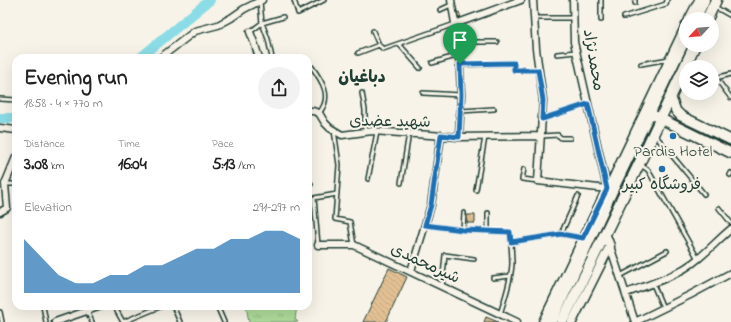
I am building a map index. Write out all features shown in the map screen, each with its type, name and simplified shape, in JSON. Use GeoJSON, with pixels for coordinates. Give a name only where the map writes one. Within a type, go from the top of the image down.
{"type":"FeatureCollection","features":[{"type":"Feature","properties":{"kind":"main road"},"geometry":{"type":"LineString","coordinates":[[698,12],[704,0]]}},
{"type":"Feature","properties":{"kind":"main road"},"geometry":{"type":"LineString","coordinates":[[710,12],[715,3]]}},
{"type":"Feature","properties":{"kind":"main road"},"geometry":{"type":"LineString","coordinates":[[551,322],[609,190],[649,113],[672,58],[679,48]]}},
{"type":"Feature","properties":{"kind":"main road"},"geometry":{"type":"LineString","coordinates":[[562,322],[654,134],[692,52]]}},
{"type":"Feature","properties":{"kind":"main road"},"geometry":{"type":"LineString","coordinates":[[673,93],[676,111],[681,116],[731,140]]}},
{"type":"Feature","properties":{"kind":"main road"},"geometry":{"type":"LineString","coordinates":[[649,113],[731,153]]}},
{"type":"Feature","properties":{"kind":"main road"},"geometry":{"type":"LineString","coordinates":[[677,126],[676,120],[681,116]]}},
{"type":"Feature","properties":{"kind":"street"},"geometry":{"type":"LineString","coordinates":[[455,24],[521,0]]}},
{"type":"Feature","properties":{"kind":"street"},"geometry":{"type":"LineString","coordinates":[[533,0],[538,70],[543,100],[538,180],[609,190]]}},
{"type":"Feature","properties":{"kind":"street","name":"محمدنژاد"},"geometry":{"type":"LineString","coordinates":[[573,0],[574,42],[609,190]]}},
{"type":"Feature","properties":{"kind":"street"},"geometry":{"type":"LineString","coordinates":[[692,12],[698,0]]}},
{"type":"Feature","properties":{"kind":"street"},"geometry":{"type":"LineString","coordinates":[[165,54],[195,32],[218,25],[244,9],[261,1]]}},
{"type":"Feature","properties":{"kind":"street"},"geometry":{"type":"LineString","coordinates":[[451,2],[460,64],[461,95],[459,137]]}},
{"type":"Feature","properties":{"kind":"street"},"geometry":{"type":"LineString","coordinates":[[250,32],[256,44],[258,54]]}},
{"type":"Feature","properties":{"kind":"street"},"geometry":{"type":"LineString","coordinates":[[543,322],[583,238],[609,190],[679,40]]}},
{"type":"Feature","properties":{"kind":"street"},"geometry":{"type":"LineString","coordinates":[[312,111],[319,113]]}},
{"type":"Feature","properties":{"kind":"street","name":"شهید عضدی"},"geometry":{"type":"LineString","coordinates":[[319,113],[325,122],[342,135],[377,132],[459,137],[541,136]]}},
{"type":"Feature","properties":{"kind":"street"},"geometry":{"type":"LineString","coordinates":[[0,128],[12,130]]}},
{"type":"Feature","properties":{"kind":"street"},"geometry":{"type":"LineString","coordinates":[[411,271],[431,205],[441,135]]}},
{"type":"Feature","properties":{"kind":"street"},"geometry":{"type":"LineString","coordinates":[[0,212],[7,208],[5,184],[12,167]]}},
{"type":"Feature","properties":{"kind":"street"},"geometry":{"type":"LineString","coordinates":[[626,293],[662,281],[698,259],[731,229]]}},
{"type":"Feature","properties":{"kind":"street"},"geometry":{"type":"LineString","coordinates":[[605,233],[635,322],[731,273]]}},
{"type":"Feature","properties":{"kind":"street","name":"شیرمحمدی"},"geometry":{"type":"LineString","coordinates":[[318,245],[354,245],[517,322]]}},
{"type":"Feature","properties":{"kind":"street"},"geometry":{"type":"LineString","coordinates":[[572,322],[610,246]]}},
{"type":"Feature","properties":{"kind":"street"},"geometry":{"type":"LineString","coordinates":[[55,322],[82,310]]}},
{"type":"Feature","properties":{"kind":"lane"},"geometry":{"type":"LineString","coordinates":[[294,0],[298,13],[324,0]]}},
{"type":"Feature","properties":{"kind":"lane"},"geometry":{"type":"LineString","coordinates":[[601,0],[601,20]]}},
{"type":"Feature","properties":{"kind":"lane"},"geometry":{"type":"LineString","coordinates":[[624,17],[666,4],[667,0]]}},
{"type":"Feature","properties":{"kind":"lane"},"geometry":{"type":"LineString","coordinates":[[261,1],[262,23],[268,39],[271,54]]}},
{"type":"Feature","properties":{"kind":"lane"},"geometry":{"type":"LineString","coordinates":[[440,10],[451,2]]}},
{"type":"Feature","properties":{"kind":"lane"},"geometry":{"type":"LineString","coordinates":[[715,3],[731,16]]}},
{"type":"Feature","properties":{"kind":"lane"},"geometry":{"type":"LineString","coordinates":[[250,32],[262,23],[283,16]]}},
{"type":"Feature","properties":{"kind":"lane"},"geometry":{"type":"LineString","coordinates":[[534,18],[574,18]]}},
{"type":"Feature","properties":{"kind":"lane"},"geometry":{"type":"LineString","coordinates":[[373,31],[379,45],[383,49],[455,24]]}},
{"type":"Feature","properties":{"kind":"lane"},"geometry":{"type":"LineString","coordinates":[[458,42],[497,42]]}},
{"type":"Feature","properties":{"kind":"lane"},"geometry":{"type":"LineString","coordinates":[[398,44],[420,68]]}},
{"type":"Feature","properties":{"kind":"lane"},"geometry":{"type":"LineString","coordinates":[[358,53],[379,45]]}},
{"type":"Feature","properties":{"kind":"lane"},"geometry":{"type":"LineString","coordinates":[[557,54],[576,52]]}},
{"type":"Feature","properties":{"kind":"lane"},"geometry":{"type":"LineString","coordinates":[[432,63],[459,55]]}},
{"type":"Feature","properties":{"kind":"lane"},"geometry":{"type":"LineString","coordinates":[[641,64],[672,58]]}},
{"type":"Feature","properties":{"kind":"lane"},"geometry":{"type":"LineString","coordinates":[[460,64],[514,63],[514,70],[538,70]]}},
{"type":"Feature","properties":{"kind":"lane"},"geometry":{"type":"LineString","coordinates":[[312,70],[321,81],[326,91],[325,100],[319,113]]}},
{"type":"Feature","properties":{"kind":"lane"},"geometry":{"type":"LineString","coordinates":[[719,77],[731,74]]}},
{"type":"Feature","properties":{"kind":"lane"},"geometry":{"type":"LineString","coordinates":[[719,84],[731,98]]}},
{"type":"Feature","properties":{"kind":"lane"},"geometry":{"type":"LineString","coordinates":[[673,93],[679,90]]}},
{"type":"Feature","properties":{"kind":"lane"},"geometry":{"type":"LineString","coordinates":[[362,93],[365,110],[365,132]]}},
{"type":"Feature","properties":{"kind":"lane"},"geometry":{"type":"LineString","coordinates":[[423,93],[461,95]]}},
{"type":"Feature","properties":{"kind":"lane"},"geometry":{"type":"LineString","coordinates":[[0,99],[12,100]]}},
{"type":"Feature","properties":{"kind":"lane"},"geometry":{"type":"LineString","coordinates":[[542,119],[588,104]]}},
{"type":"Feature","properties":{"kind":"lane"},"geometry":{"type":"LineString","coordinates":[[460,111],[494,109]]}},
{"type":"Feature","properties":{"kind":"lane"},"geometry":{"type":"LineString","coordinates":[[334,130],[339,165],[335,219],[350,222],[354,245]]}},
{"type":"Feature","properties":{"kind":"lane"},"geometry":{"type":"LineString","coordinates":[[368,179],[377,132]]}},
{"type":"Feature","properties":{"kind":"lane"},"geometry":{"type":"LineString","coordinates":[[401,183],[409,133]]}},
{"type":"Feature","properties":{"kind":"lane"},"geometry":{"type":"LineString","coordinates":[[654,134],[704,194]]}},
{"type":"Feature","properties":{"kind":"lane"},"geometry":{"type":"LineString","coordinates":[[541,136],[558,135],[561,138],[570,138]]}},
{"type":"Feature","properties":{"kind":"lane"},"geometry":{"type":"LineString","coordinates":[[476,190],[486,136]]}},
{"type":"Feature","properties":{"kind":"lane"},"geometry":{"type":"LineString","coordinates":[[639,164],[648,170],[698,259]]}},
{"type":"Feature","properties":{"kind":"lane"},"geometry":{"type":"LineString","coordinates":[[524,169],[522,179],[538,180]]}},
{"type":"Feature","properties":{"kind":"lane"},"geometry":{"type":"LineString","coordinates":[[5,184],[12,184]]}},
{"type":"Feature","properties":{"kind":"lane"},"geometry":{"type":"LineString","coordinates":[[318,245],[314,198],[337,194]]}},
{"type":"Feature","properties":{"kind":"lane"},"geometry":{"type":"LineString","coordinates":[[561,234],[578,196]]}},
{"type":"Feature","properties":{"kind":"lane"},"geometry":{"type":"LineString","coordinates":[[719,208],[731,223]]}},
{"type":"Feature","properties":{"kind":"lane"},"geometry":{"type":"LineString","coordinates":[[463,230],[464,213]]}},
{"type":"Feature","properties":{"kind":"lane"},"geometry":{"type":"LineString","coordinates":[[488,213],[488,231]]}},
{"type":"Feature","properties":{"kind":"lane"},"geometry":{"type":"LineString","coordinates":[[425,225],[463,230],[510,232],[512,264],[509,286],[500,314]]}},
{"type":"Feature","properties":{"kind":"lane"},"geometry":{"type":"LineString","coordinates":[[511,242],[561,234],[583,238]]}},
{"type":"Feature","properties":{"kind":"lane"},"geometry":{"type":"LineString","coordinates":[[620,276],[667,251]]}},
{"type":"Feature","properties":{"kind":"lane"},"geometry":{"type":"LineString","coordinates":[[442,286],[445,255],[474,259]]}},
{"type":"Feature","properties":{"kind":"lane"},"geometry":{"type":"LineString","coordinates":[[493,278],[510,276]]}},
{"type":"Feature","properties":{"kind":"lane"},"geometry":{"type":"LineString","coordinates":[[653,284],[663,308]]}},
{"type":"Feature","properties":{"kind":"lane"},"geometry":{"type":"LineString","coordinates":[[44,310],[46,322]]}},
{"type":"Feature","properties":{"kind":"lane"},"geometry":{"type":"LineString","coordinates":[[88,310],[92,322]]}},
{"type":"Feature","properties":{"kind":"lane"},"geometry":{"type":"LineString","coordinates":[[116,310],[123,322],[153,310]]}},
{"type":"Feature","properties":{"kind":"lane"},"geometry":{"type":"LineString","coordinates":[[175,310],[180,322]]}},
{"type":"Feature","properties":{"kind":"lane"},"geometry":{"type":"LineString","coordinates":[[219,310],[224,322]]}},
{"type":"Feature","properties":{"kind":"lane"},"geometry":{"type":"LineString","coordinates":[[0,312],[2,322]]}},
{"type":"Feature","properties":{"kind":"lane"},"geometry":{"type":"LineString","coordinates":[[136,317],[138,322]]}},
{"type":"Feature","properties":{"kind":"green space"},"geometry":{"type":"Polygon","coordinates":[[[247,310],[296,310],[295,319],[298,322],[249,322],[247,310]]]}},
{"type":"Feature","properties":{"kind":"building"},"geometry":{"type":"Polygon","coordinates":[[[459,12],[461,18],[458,18],[456,13],[459,12]]]}},
{"type":"Feature","properties":{"kind":"building"},"geometry":{"type":"Polygon","coordinates":[[[467,215],[475,215],[475,223],[467,223],[467,215]]]}},
{"type":"Feature","properties":{"kind":"building"},"geometry":{"type":"Polygon","coordinates":[[[389,268],[407,277],[386,322],[363,322],[389,268]]]}},
{"type":"Feature","properties":{"kind":"building"},"geometry":{"type":"Polygon","coordinates":[[[486,317],[498,322],[484,322],[486,317]]]}},
{"type":"Feature","properties":{"kind":"waterway"},"geometry":{"type":"LineString","coordinates":[[145,54],[210,0]]}},
{"type":"Feature","properties":{"kind":"waterway"},"geometry":{"type":"LineString","coordinates":[[0,118],[12,118]]}},
{"type":"Feature","properties":{"kind":"place","name":"Pardis Hotel"},"geometry":{"type":"Point","coordinates":[673,136]}},
{"type":"Feature","properties":{"kind":"place","name":"فروشگاه کبیر"},"geometry":{"type":"Point","coordinates":[662,169]}},
{"type":"Feature","properties":{"kind":"district","name":"دباغیان"},"geometry":{"type":"Point","coordinates":[362,77]}},
{"type":"Feature","properties":{"kind":"route"},"geometry":{"type":"LineString","coordinates":[[514,63],[514,70],[538,70],[543,100],[542,119],[588,104],[607,189],[583,238],[561,234],[511,242],[510,232],[463,230],[425,225],[431,205],[441,135],[459,137],[461,95],[460,64],[514,63]]}}]}
